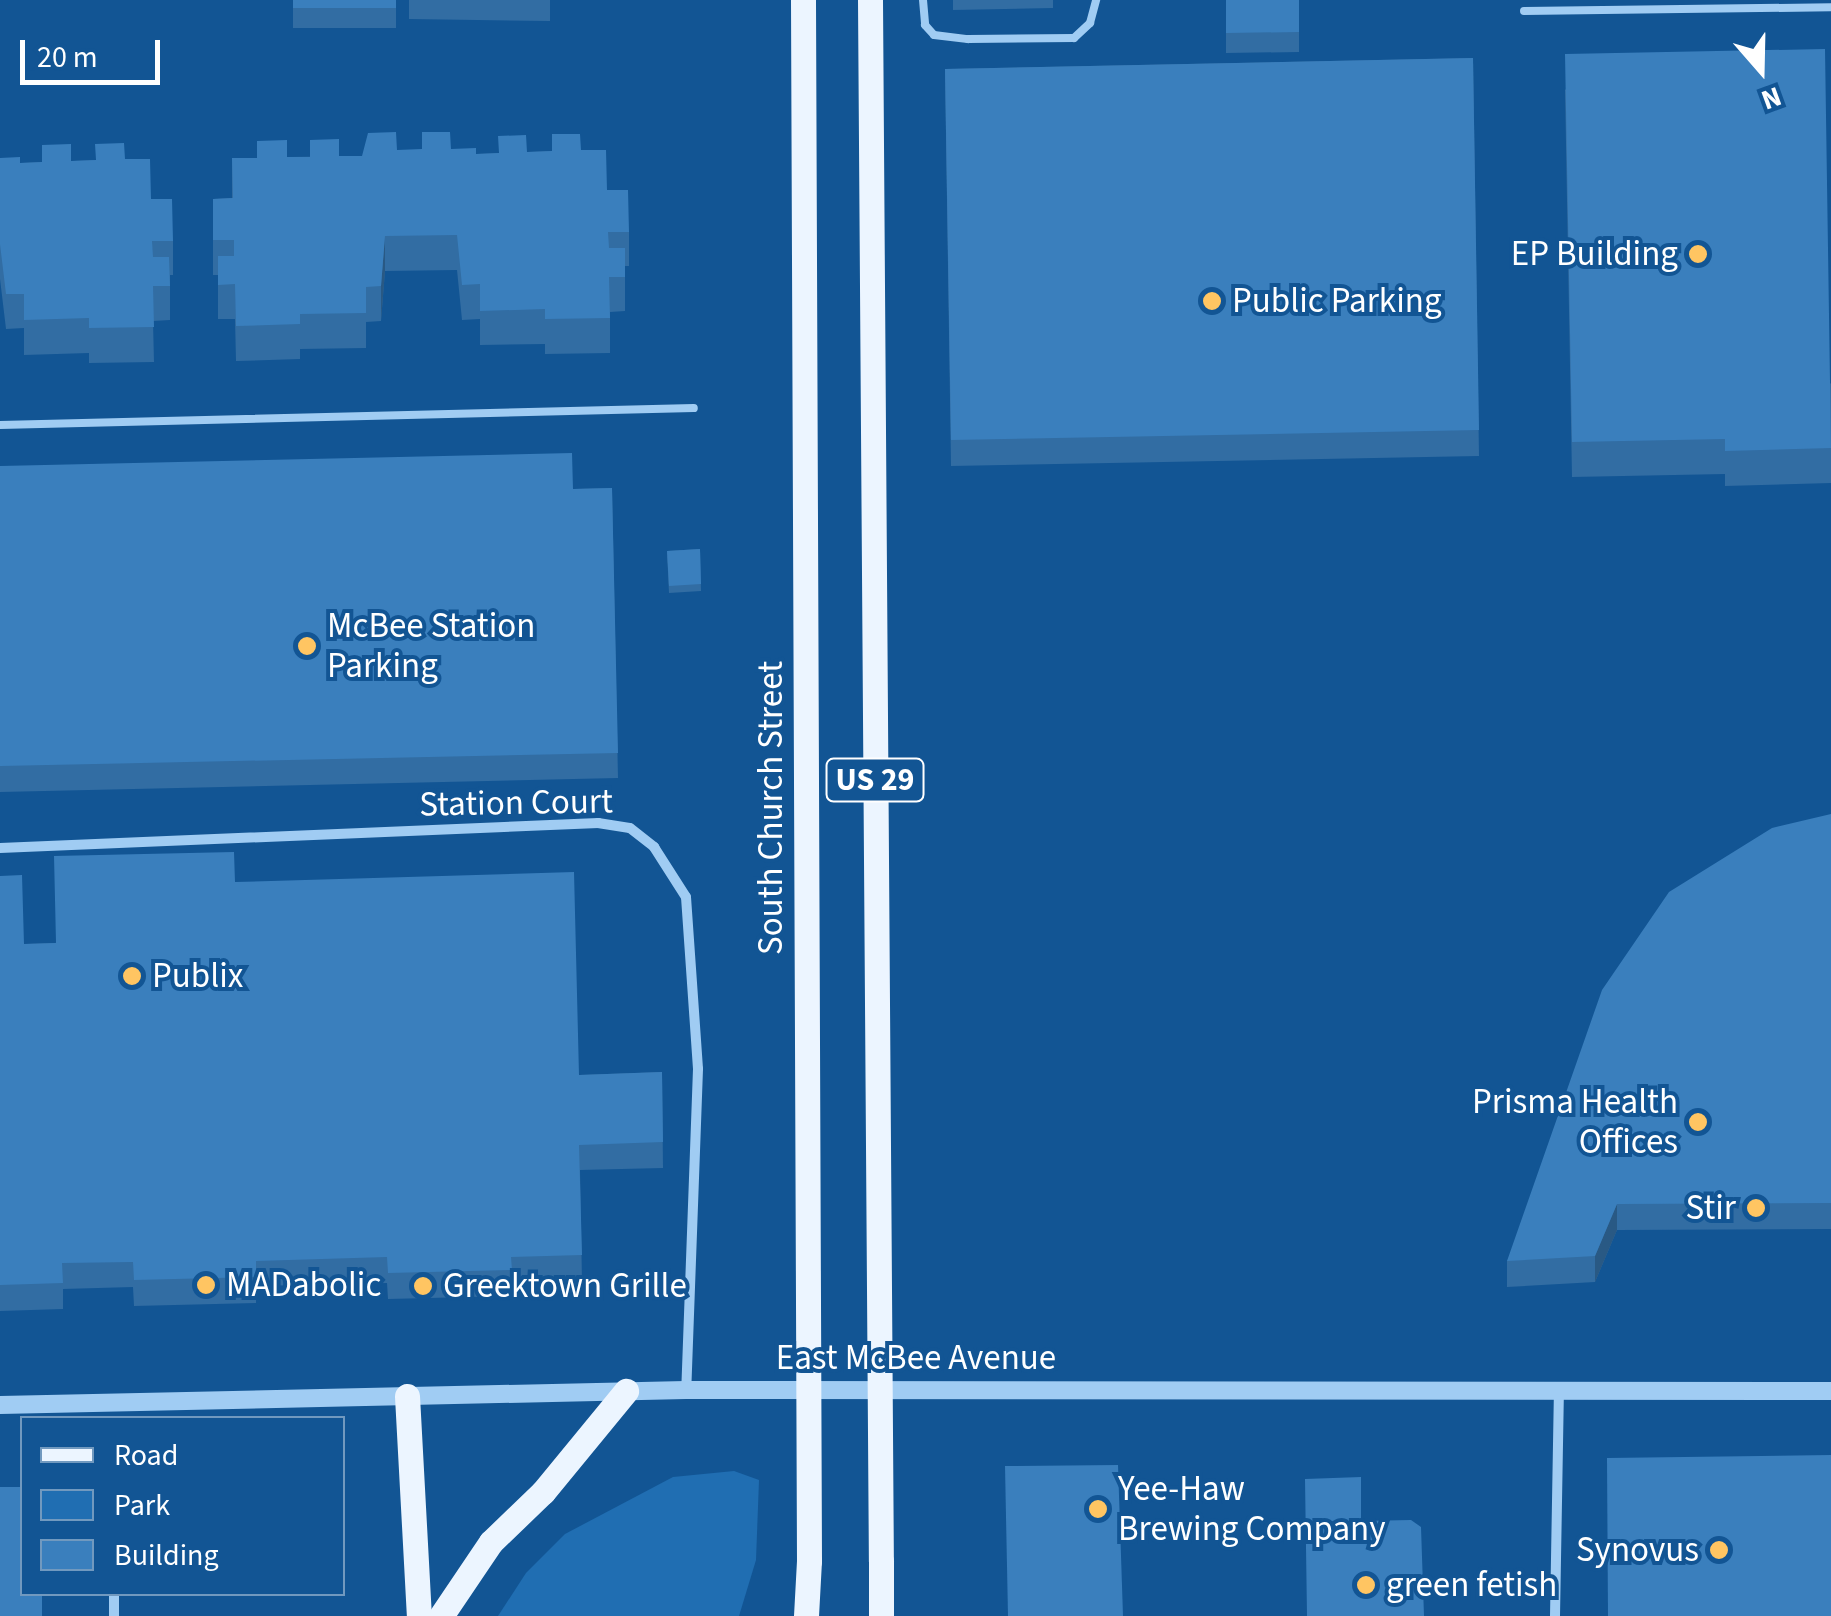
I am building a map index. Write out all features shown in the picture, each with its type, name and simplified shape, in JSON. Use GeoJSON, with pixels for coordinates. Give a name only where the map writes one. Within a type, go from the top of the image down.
{"type":"FeatureCollection","features":[{"type":"Feature","properties":{"kind":"main road","name":"South Church Street"},"geometry":{"type":"LineString","coordinates":[[803,0],[809,1560],[806,1616]]}},
{"type":"Feature","properties":{"kind":"main road","name":"US 29"},"geometry":{"type":"LineString","coordinates":[[870,0],[882,1616]]}},
{"type":"Feature","properties":{"kind":"main road"},"geometry":{"type":"LineString","coordinates":[[442,1616],[492,1542],[543,1492],[626,1391]]}},
{"type":"Feature","properties":{"kind":"main road"},"geometry":{"type":"LineString","coordinates":[[407,1396],[419,1616]]}},
{"type":"Feature","properties":{"kind":"street","name":"Station Court"},"geometry":{"type":"LineString","coordinates":[[0,848],[598,823],[630,828],[654,847],[686,897],[698,1069],[686,1390]]}},
{"type":"Feature","properties":{"kind":"street","name":"East McBee Avenue"},"geometry":{"type":"LineString","coordinates":[[0,1405],[111,1410],[407,1396],[686,1390],[1831,1391]]}},
{"type":"Feature","properties":{"kind":"street"},"geometry":{"type":"LineString","coordinates":[[1555,1616],[1559,1391]]}},
{"type":"Feature","properties":{"kind":"lane"},"geometry":{"type":"LineString","coordinates":[[924,0],[925,25],[934,35],[968,39],[1074,38],[1090,24],[1096,0]]}},
{"type":"Feature","properties":{"kind":"lane"},"geometry":{"type":"LineString","coordinates":[[1524,11],[1831,7]]}},
{"type":"Feature","properties":{"kind":"lane"},"geometry":{"type":"LineString","coordinates":[[0,426],[694,408]]}},
{"type":"Feature","properties":{"kind":"green space"},"geometry":{"type":"Polygon","coordinates":[[[734,1471],[759,1480],[756,1560],[739,1616],[498,1616],[526,1573],[565,1534],[673,1477],[734,1471]]]}},
{"type":"Feature","properties":{"kind":"building"},"geometry":{"type":"Polygon","coordinates":[[[293,0],[396,0],[396,8],[293,8],[293,0]]]}},
{"type":"Feature","properties":{"kind":"building"},"geometry":{"type":"Polygon","coordinates":[[[1226,0],[1299,0],[1299,32],[1226,33],[1226,0]]]}},
{"type":"Feature","properties":{"kind":"building","name":"EP Building"},"geometry":{"type":"Polygon","coordinates":[[[1825,49],[1831,448],[1725,451],[1725,439],[1572,442],[1565,54],[1825,49]]]}},
{"type":"Feature","properties":{"kind":"building","name":"Public Parking"},"geometry":{"type":"Polygon","coordinates":[[[1473,58],[1479,430],[951,440],[945,69],[1473,58]]]}},
{"type":"Feature","properties":{"kind":"building"},"geometry":{"type":"Polygon","coordinates":[[[396,132],[397,150],[422,149],[422,132],[450,132],[451,149],[476,148],[476,154],[499,153],[498,136],[526,135],[527,152],[552,151],[552,134],[580,134],[581,150],[606,150],[607,190],[628,190],[629,232],[608,232],[609,248],[625,248],[625,277],[609,277],[610,318],[545,319],[545,309],[480,311],[480,284],[462,285],[457,235],[385,236],[381,286],[366,287],[366,313],[300,314],[300,324],[236,326],[235,284],[218,285],[218,256],[234,256],[234,240],[213,240],[213,199],[233,198],[232,158],[257,158],[257,141],[287,140],[287,157],[310,157],[310,140],[339,139],[339,156],[362,156],[368,133],[396,132]]]}},
{"type":"Feature","properties":{"kind":"building"},"geometry":{"type":"Polygon","coordinates":[[[124,143],[125,159],[150,159],[151,199],[172,199],[173,241],[152,241],[153,257],[169,257],[170,286],[153,286],[154,327],[89,328],[89,318],[24,320],[24,294],[6,294],[0,244],[0,158],[20,157],[20,163],[42,162],[42,145],[71,144],[71,161],[96,160],[95,144],[124,143]]]}},
{"type":"Feature","properties":{"kind":"building","name":"McBee Station Parking"},"geometry":{"type":"Polygon","coordinates":[[[572,453],[573,489],[612,488],[618,753],[0,766],[0,466],[572,453]]]}},
{"type":"Feature","properties":{"kind":"building"},"geometry":{"type":"Polygon","coordinates":[[[700,549],[701,584],[669,586],[667,551],[700,549]]]}},
{"type":"Feature","properties":{"kind":"building","name":"Prisma Health Offices"},"geometry":{"type":"Polygon","coordinates":[[[1831,814],[1831,1203],[1617,1204],[1595,1256],[1507,1261],[1602,990],[1669,892],[1772,828],[1831,814]]]}},
{"type":"Feature","properties":{"kind":"building"},"geometry":{"type":"Polygon","coordinates":[[[234,852],[235,882],[574,872],[579,1075],[662,1072],[663,1142],[579,1145],[582,1255],[511,1257],[512,1270],[388,1273],[387,1257],[256,1261],[256,1277],[134,1280],[133,1262],[62,1263],[63,1283],[0,1285],[0,876],[22,875],[24,944],[56,943],[54,856],[234,852]]]}},
{"type":"Feature","properties":{"kind":"building","name":"Synovus"},"geometry":{"type":"Polygon","coordinates":[[[1831,1455],[1831,1616],[1608,1616],[1607,1458],[1831,1455]]]}},
{"type":"Feature","properties":{"kind":"building"},"geometry":{"type":"Polygon","coordinates":[[[1118,1465],[1123,1616],[1008,1616],[1005,1466],[1118,1465]]]}},
{"type":"Feature","properties":{"kind":"building","name":"green fetish"},"geometry":{"type":"Polygon","coordinates":[[[1361,1477],[1361,1521],[1411,1520],[1421,1527],[1424,1616],[1307,1616],[1305,1479],[1361,1477]]]}},
{"type":"Feature","properties":{"kind":"building"},"geometry":{"type":"Polygon","coordinates":[[[0,1487],[20,1487],[20,1596],[42,1596],[42,1616],[0,1616],[0,1487]]]}},
{"type":"Feature","properties":{"kind":"place","name":"EP Building"},"geometry":{"type":"Point","coordinates":[1698,254]}},
{"type":"Feature","properties":{"kind":"place","name":"Public Parking"},"geometry":{"type":"Point","coordinates":[1212,301]}},
{"type":"Feature","properties":{"kind":"place","name":"McBee Station Parking"},"geometry":{"type":"Point","coordinates":[307,646]}},
{"type":"Feature","properties":{"kind":"place","name":"Publix"},"geometry":{"type":"Point","coordinates":[132,976]}},
{"type":"Feature","properties":{"kind":"place","name":"Prisma Health Offices"},"geometry":{"type":"Point","coordinates":[1698,1122]}},
{"type":"Feature","properties":{"kind":"place","name":"Stir"},"geometry":{"type":"Point","coordinates":[1756,1208]}},
{"type":"Feature","properties":{"kind":"place","name":"MADabolic"},"geometry":{"type":"Point","coordinates":[206,1285]}},
{"type":"Feature","properties":{"kind":"place","name":"Greektown Grille"},"geometry":{"type":"Point","coordinates":[423,1286]}},
{"type":"Feature","properties":{"kind":"place","name":"Yee-Haw Brewing Company"},"geometry":{"type":"Point","coordinates":[1098,1509]}},
{"type":"Feature","properties":{"kind":"place","name":"Synovus"},"geometry":{"type":"Point","coordinates":[1719,1550]}},
{"type":"Feature","properties":{"kind":"place","name":"green fetish"},"geometry":{"type":"Point","coordinates":[1366,1585]}}]}
